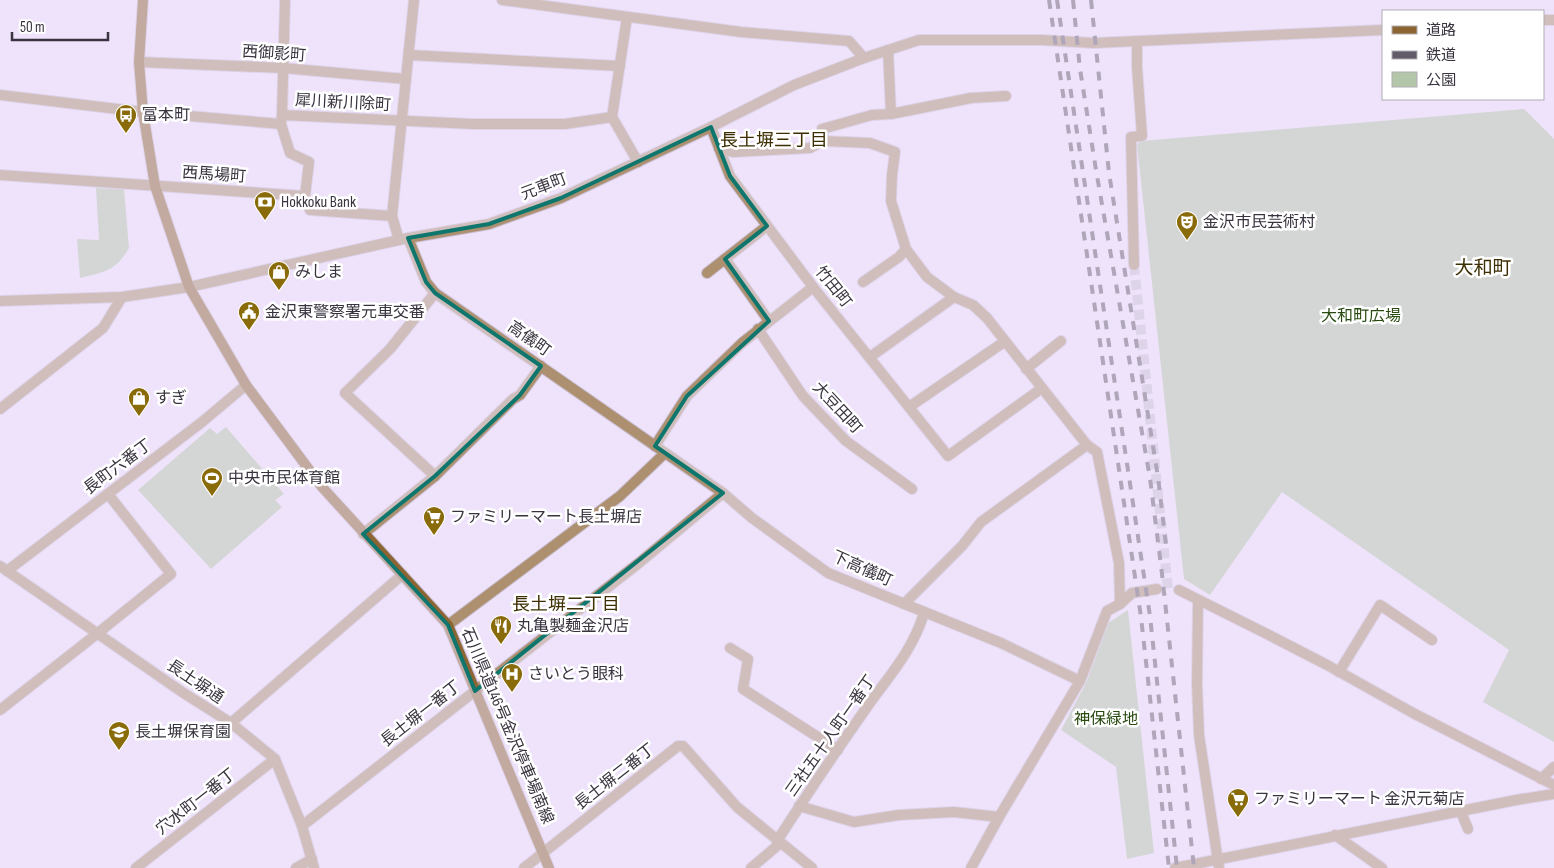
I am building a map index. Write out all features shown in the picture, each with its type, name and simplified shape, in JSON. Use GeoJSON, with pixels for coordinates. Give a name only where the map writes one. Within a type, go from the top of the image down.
{"type":"FeatureCollection","features":[{"type":"Feature","properties":{"kind":"main road","name":"石川県道146号金沢停車場南線"},"geometry":{"type":"LineString","coordinates":[[143,0],[139,62],[143,112],[155,186],[189,287],[246,385],[322,487],[448,625],[549,868]]}},
{"type":"Feature","properties":{"kind":"street"},"geometry":{"type":"LineString","coordinates":[[284,0],[281,120],[290,153],[309,162],[305,196],[310,210],[392,216]]}},
{"type":"Feature","properties":{"kind":"street"},"geometry":{"type":"LineString","coordinates":[[404,239],[392,216],[414,0]]}},
{"type":"Feature","properties":{"kind":"street"},"geometry":{"type":"LineString","coordinates":[[502,0],[741,32],[849,41],[864,58]]}},
{"type":"Feature","properties":{"kind":"street"},"geometry":{"type":"LineString","coordinates":[[627,17],[612,117],[638,162]]}},
{"type":"Feature","properties":{"kind":"street","name":"元車町"},"geometry":{"type":"LineString","coordinates":[[0,301],[122,297],[189,287],[404,239],[489,224],[561,198],[711,127],[794,85],[864,58],[919,40],[1042,40],[1094,43],[1382,30]]}},
{"type":"Feature","properties":{"kind":"street"},"geometry":{"type":"LineString","coordinates":[[1134,265],[1131,137],[1142,136],[1137,41]]}},
{"type":"Feature","properties":{"kind":"street"},"geometry":{"type":"LineString","coordinates":[[888,50],[891,114]]}},
{"type":"Feature","properties":{"kind":"street"},"geometry":{"type":"LineString","coordinates":[[409,55],[620,66]]}},
{"type":"Feature","properties":{"kind":"street","name":"西御影町"},"geometry":{"type":"LineString","coordinates":[[139,62],[283,68],[406,79]]}},
{"type":"Feature","properties":{"kind":"street","name":"犀川新川除町"},"geometry":{"type":"LineString","coordinates":[[0,95],[143,112],[281,120],[564,124],[612,117]]}},
{"type":"Feature","properties":{"kind":"street"},"geometry":{"type":"LineString","coordinates":[[823,141],[822,129],[872,115],[891,114],[971,98],[1006,96]]}},
{"type":"Feature","properties":{"kind":"street","name":"竹田町"},"geometry":{"type":"LineString","coordinates":[[711,127],[730,176],[813,287],[948,456],[1042,388]]}},
{"type":"Feature","properties":{"kind":"street"},"geometry":{"type":"LineString","coordinates":[[719,148],[733,152],[810,148],[823,141],[870,143],[895,152],[892,175],[892,201],[906,249],[927,276],[954,297],[973,305],[987,318],[1004,342],[1088,446],[1098,452],[1118,563],[1120,604]]}},
{"type":"Feature","properties":{"kind":"street","name":"西馬場町"},"geometry":{"type":"LineString","coordinates":[[0,175],[305,196]]}},
{"type":"Feature","properties":{"kind":"street"},"geometry":{"type":"LineString","coordinates":[[707,272],[767,226]]}},
{"type":"Feature","properties":{"kind":"street","name":"高儀町"},"geometry":{"type":"LineString","coordinates":[[404,239],[426,282],[436,292],[655,446]]}},
{"type":"Feature","properties":{"kind":"street"},"geometry":{"type":"LineString","coordinates":[[863,282],[899,257],[906,249]]}},
{"type":"Feature","properties":{"kind":"street"},"geometry":{"type":"LineString","coordinates":[[725,259],[768,321]]}},
{"type":"Feature","properties":{"kind":"street"},"geometry":{"type":"LineString","coordinates":[[655,446],[687,396],[758,329],[813,287]]}},
{"type":"Feature","properties":{"kind":"street"},"geometry":{"type":"LineString","coordinates":[[435,476],[345,393],[390,349],[436,292]]}},
{"type":"Feature","properties":{"kind":"street"},"geometry":{"type":"LineString","coordinates":[[0,409],[103,328],[122,297]]}},
{"type":"Feature","properties":{"kind":"street"},"geometry":{"type":"LineString","coordinates":[[870,357],[954,297]]}},
{"type":"Feature","properties":{"kind":"street","name":"大豆田町"},"geometry":{"type":"LineString","coordinates":[[758,329],[803,396],[848,443],[912,489]]}},
{"type":"Feature","properties":{"kind":"street"},"geometry":{"type":"LineString","coordinates":[[1026,369],[1061,341]]}},
{"type":"Feature","properties":{"kind":"street"},"geometry":{"type":"LineString","coordinates":[[909,407],[1004,342]]}},
{"type":"Feature","properties":{"kind":"street"},"geometry":{"type":"LineString","coordinates":[[363,534],[435,476],[513,399],[520,395],[541,366]]}},
{"type":"Feature","properties":{"kind":"street","name":"長町六番丁"},"geometry":{"type":"LineString","coordinates":[[3,569],[108,494],[202,422],[246,385]]}},
{"type":"Feature","properties":{"kind":"street","name":"下高儀町"},"geometry":{"type":"LineString","coordinates":[[655,446],[723,493],[752,518],[828,573],[1001,643],[1080,681]]}},
{"type":"Feature","properties":{"kind":"street"},"geometry":{"type":"LineString","coordinates":[[904,604],[962,546],[981,522],[1088,446]]}},
{"type":"Feature","properties":{"kind":"street"},"geometry":{"type":"LineString","coordinates":[[448,625],[620,496],[665,453]]}},
{"type":"Feature","properties":{"kind":"street","name":"長土塀一番丁"},"geometry":{"type":"LineString","coordinates":[[302,826],[639,563],[723,493]]}},
{"type":"Feature","properties":{"kind":"street"},"geometry":{"type":"LineString","coordinates":[[0,710],[171,574],[108,494]]}},
{"type":"Feature","properties":{"kind":"street","name":"長土塀通"},"geometry":{"type":"LineString","coordinates":[[3,569],[182,692],[232,723],[275,759],[302,826],[313,863]]}},
{"type":"Feature","properties":{"kind":"street"},"geometry":{"type":"LineString","coordinates":[[232,723],[402,576]]}},
{"type":"Feature","properties":{"kind":"street"},"geometry":{"type":"LineString","coordinates":[[971,868],[1080,681],[1107,611],[1120,604],[1132,593],[1156,589]]}},
{"type":"Feature","properties":{"kind":"street"},"geometry":{"type":"LineString","coordinates":[[1179,590],[1339,672],[1413,714],[1554,785]]}},
{"type":"Feature","properties":{"kind":"street"},"geometry":{"type":"LineString","coordinates":[[1198,600],[1197,684],[1199,735],[1219,864]]}},
{"type":"Feature","properties":{"kind":"street"},"geometry":{"type":"LineString","coordinates":[[1339,672],[1380,605],[1432,640]]}},
{"type":"Feature","properties":{"kind":"street","name":"三社五十人町一番丁"},"geometry":{"type":"LineString","coordinates":[[751,868],[777,846],[777,841],[799,806],[897,669],[919,632],[924,613]]}},
{"type":"Feature","properties":{"kind":"street"},"geometry":{"type":"LineString","coordinates":[[730,648],[748,659],[743,689],[838,750]]}},
{"type":"Feature","properties":{"kind":"street","name":"長土塀二番丁"},"geometry":{"type":"LineString","coordinates":[[524,868],[678,746],[683,746],[737,807],[777,841]]}},
{"type":"Feature","properties":{"kind":"street","name":"穴水町一番丁"},"geometry":{"type":"LineString","coordinates":[[136,868],[275,759]]}},
{"type":"Feature","properties":{"kind":"street"},"geometry":{"type":"LineString","coordinates":[[1541,779],[1554,767]]}},
{"type":"Feature","properties":{"kind":"street"},"geometry":{"type":"LineString","coordinates":[[1175,868],[1219,864],[1335,835],[1554,794]]}},
{"type":"Feature","properties":{"kind":"street"},"geometry":{"type":"LineString","coordinates":[[799,806],[854,822],[898,815],[954,812],[999,818]]}},
{"type":"Feature","properties":{"kind":"street"},"geometry":{"type":"LineString","coordinates":[[1461,812],[1468,829]]}},
{"type":"Feature","properties":{"kind":"street"},"geometry":{"type":"LineString","coordinates":[[1335,835],[1382,868]]}},
{"type":"Feature","properties":{"kind":"street"},"geometry":{"type":"LineString","coordinates":[[777,841],[812,868]]}},
{"type":"Feature","properties":{"kind":"street"},"geometry":{"type":"LineString","coordinates":[[296,868],[313,863]]}},
{"type":"Feature","properties":{"kind":"highlighted area"},"geometry":{"type":"Polygon","coordinates":[[[711,127],[730,176],[767,226],[725,259],[769,321],[687,396],[655,446],[723,493],[475,691],[448,625],[363,534],[435,476],[520,395],[541,366],[435,293],[426,282],[408,238],[489,224],[561,198],[711,127]]]}},
{"type":"Feature","properties":{"kind":"green space","name":"大和町広場"},"geometry":{"type":"Polygon","coordinates":[[[1524,109],[1554,139],[1554,742],[1483,702],[1509,650],[1282,492],[1210,595],[1184,579],[1137,145],[1140,141],[1524,109]]]}},
{"type":"Feature","properties":{"kind":"green space"},"geometry":{"type":"Polygon","coordinates":[[[96,188],[124,189],[129,248],[114,266],[103,272],[80,278],[77,239],[99,240],[96,188]]]}},
{"type":"Feature","properties":{"kind":"green space","name":"中央市民体育館"},"geometry":{"type":"Polygon","coordinates":[[[226,427],[284,494],[275,500],[282,507],[211,569],[138,490],[210,428],[217,434],[226,427]]]}},
{"type":"Feature","properties":{"kind":"green space","name":"神保緑地"},"geometry":{"type":"Polygon","coordinates":[[[1128,610],[1154,853],[1127,859],[1116,767],[1061,730],[1086,683],[1108,623],[1128,610]]]}},
{"type":"Feature","properties":{"kind":"tunnel"},"geometry":{"type":"LineString","coordinates":[[1134,265],[1168,589]]}},
{"type":"Feature","properties":{"kind":"railway"},"geometry":{"type":"LineString","coordinates":[[1049,0],[1141,617],[1169,868]]}},
{"type":"Feature","properties":{"kind":"railway"},"geometry":{"type":"LineString","coordinates":[[1057,0],[1150,616],[1177,868]]}},
{"type":"Feature","properties":{"kind":"railway"},"geometry":{"type":"LineString","coordinates":[[1073,0],[1080,69],[1096,170],[1150,478],[1194,868]]}},
{"type":"Feature","properties":{"kind":"railway"},"geometry":{"type":"LineString","coordinates":[[1091,0],[1109,173],[1158,477],[1166,545]]}},
{"type":"Feature","properties":{"kind":"place","name":"富本町"},"geometry":{"type":"Point","coordinates":[126,134]}},
{"type":"Feature","properties":{"kind":"place","name":"Hokkoku Bank"},"geometry":{"type":"Point","coordinates":[265,221]}},
{"type":"Feature","properties":{"kind":"place","name":"金沢市民芸術村"},"geometry":{"type":"Point","coordinates":[1187,241]}},
{"type":"Feature","properties":{"kind":"place","name":"みしま"},"geometry":{"type":"Point","coordinates":[279,291]}},
{"type":"Feature","properties":{"kind":"place","name":"金沢東警察署元車交番"},"geometry":{"type":"Point","coordinates":[249,331]}},
{"type":"Feature","properties":{"kind":"place","name":"すぎ"},"geometry":{"type":"Point","coordinates":[139,417]}},
{"type":"Feature","properties":{"kind":"place","name":"中央市民体育館"},"geometry":{"type":"Point","coordinates":[212,497]}},
{"type":"Feature","properties":{"kind":"place","name":"ファミリーマート長土塀店"},"geometry":{"type":"Point","coordinates":[434,536]}},
{"type":"Feature","properties":{"kind":"place","name":"丸亀製麺金沢店"},"geometry":{"type":"Point","coordinates":[501,645]}},
{"type":"Feature","properties":{"kind":"place","name":"さいとう眼科"},"geometry":{"type":"Point","coordinates":[512,693]}},
{"type":"Feature","properties":{"kind":"place","name":"長土塀保育園"},"geometry":{"type":"Point","coordinates":[119,751]}},
{"type":"Feature","properties":{"kind":"place","name":"ファミリーマート 金沢元菊店"},"geometry":{"type":"Point","coordinates":[1238,818]}},
{"type":"Feature","properties":{"kind":"district","name":"長土塀三丁目"},"geometry":{"type":"Point","coordinates":[774,140]}},
{"type":"Feature","properties":{"kind":"district","name":"大和町"},"geometry":{"type":"Point","coordinates":[1483,268]}},
{"type":"Feature","properties":{"kind":"district","name":"長土塀二丁目"},"geometry":{"type":"Point","coordinates":[566,604]}}]}
